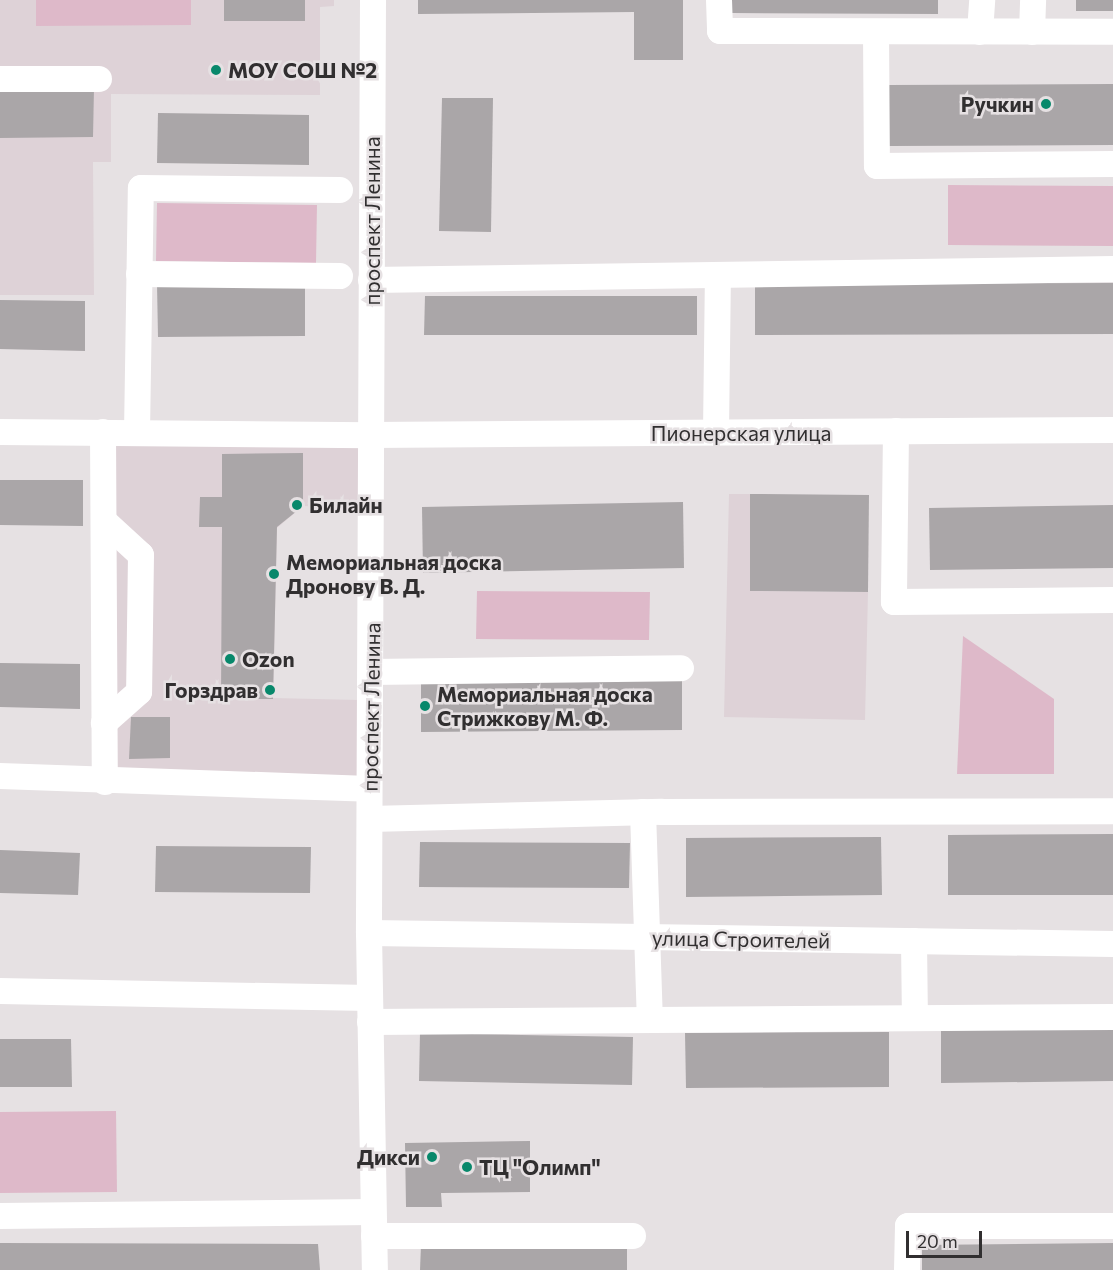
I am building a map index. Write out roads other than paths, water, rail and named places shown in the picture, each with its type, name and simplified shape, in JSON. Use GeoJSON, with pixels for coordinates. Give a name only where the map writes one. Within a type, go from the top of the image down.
{"type":"FeatureCollection","features":[{"type":"Feature","properties":{"kind":"street","name":"проспект Ленина"},"geometry":{"type":"LineString","coordinates":[[373,0],[369,933],[375,1270]]}},
{"type":"Feature","properties":{"kind":"street"},"geometry":{"type":"LineString","coordinates":[[719,0],[720,31],[1113,32]]}},
{"type":"Feature","properties":{"kind":"street"},"geometry":{"type":"LineString","coordinates":[[980,32],[982,0]]}},
{"type":"Feature","properties":{"kind":"street"},"geometry":{"type":"LineString","coordinates":[[1032,32],[1033,0]]}},
{"type":"Feature","properties":{"kind":"street"},"geometry":{"type":"LineString","coordinates":[[876,32],[877,166],[1113,164]]}},
{"type":"Feature","properties":{"kind":"street"},"geometry":{"type":"LineString","coordinates":[[0,79],[99,79]]}},
{"type":"Feature","properties":{"kind":"street"},"geometry":{"type":"LineString","coordinates":[[137,433],[141,188],[340,190]]}},
{"type":"Feature","properties":{"kind":"street"},"geometry":{"type":"LineString","coordinates":[[371,280],[1113,269]]}},
{"type":"Feature","properties":{"kind":"street"},"geometry":{"type":"LineString","coordinates":[[139,274],[340,276]]}},
{"type":"Feature","properties":{"kind":"street"},"geometry":{"type":"LineString","coordinates":[[716,433],[718,275]]}},
{"type":"Feature","properties":{"kind":"street","name":"Пионерская улица"},"geometry":{"type":"LineString","coordinates":[[0,432],[370,435],[1113,430]]}},
{"type":"Feature","properties":{"kind":"street"},"geometry":{"type":"LineString","coordinates":[[896,431],[894,602],[1113,600]]}},
{"type":"Feature","properties":{"kind":"street"},"geometry":{"type":"LineString","coordinates":[[103,432],[105,782]]}},
{"type":"Feature","properties":{"kind":"street"},"geometry":{"type":"LineString","coordinates":[[104,521],[141,555],[139,692],[104,723]]}},
{"type":"Feature","properties":{"kind":"street"},"geometry":{"type":"LineString","coordinates":[[371,672],[681,668]]}},
{"type":"Feature","properties":{"kind":"street"},"geometry":{"type":"LineString","coordinates":[[0,776],[105,782],[369,789]]}},
{"type":"Feature","properties":{"kind":"street"},"geometry":{"type":"LineString","coordinates":[[370,819],[643,812],[1113,811]]}},
{"type":"Feature","properties":{"kind":"street"},"geometry":{"type":"LineString","coordinates":[[643,812],[650,1020]]}},
{"type":"Feature","properties":{"kind":"street","name":"улица Строителей"},"geometry":{"type":"LineString","coordinates":[[369,933],[1113,944]]}},
{"type":"Feature","properties":{"kind":"street"},"geometry":{"type":"LineString","coordinates":[[914,941],[915,1018]]}},
{"type":"Feature","properties":{"kind":"street"},"geometry":{"type":"LineString","coordinates":[[0,991],[370,1010],[650,1020],[1113,1017]]}},
{"type":"Feature","properties":{"kind":"street"},"geometry":{"type":"LineString","coordinates":[[0,1216],[373,1224],[633,1236]]}},
{"type":"Feature","properties":{"kind":"street"},"geometry":{"type":"LineString","coordinates":[[907,1270],[908,1226],[1113,1226]]}},
{"type":"Feature","properties":{"kind":"place","name":"МОУ СОШ №2"},"geometry":{"type":"Point","coordinates":[216,70]}},
{"type":"Feature","properties":{"kind":"place","name":"Ручкин"},"geometry":{"type":"Point","coordinates":[1046,104]}},
{"type":"Feature","properties":{"kind":"place","name":"Билайн"},"geometry":{"type":"Point","coordinates":[297,505]}},
{"type":"Feature","properties":{"kind":"place","name":"Мемориальная доска Дронову В. Д."},"geometry":{"type":"Point","coordinates":[274,574]}},
{"type":"Feature","properties":{"kind":"place","name":"Ozon"},"geometry":{"type":"Point","coordinates":[230,659]}},
{"type":"Feature","properties":{"kind":"place","name":"Горздрав"},"geometry":{"type":"Point","coordinates":[270,690]}},
{"type":"Feature","properties":{"kind":"place","name":"Мемориальная доска Стрижкову М. Ф."},"geometry":{"type":"Point","coordinates":[425,706]}},
{"type":"Feature","properties":{"kind":"place","name":"Дикси"},"geometry":{"type":"Point","coordinates":[432,1157]}},
{"type":"Feature","properties":{"kind":"place","name":"ТЦ \"Олимп\""},"geometry":{"type":"Point","coordinates":[467,1167]}}]}
